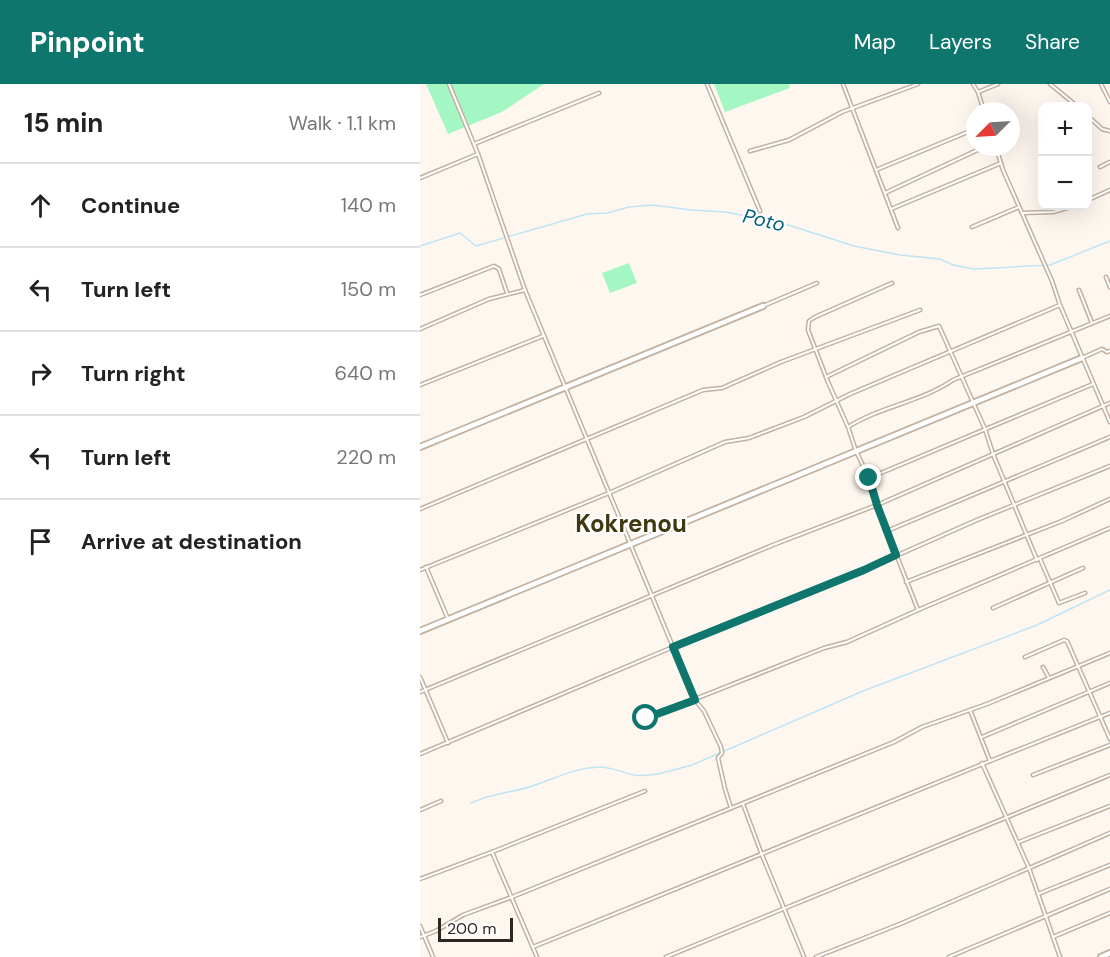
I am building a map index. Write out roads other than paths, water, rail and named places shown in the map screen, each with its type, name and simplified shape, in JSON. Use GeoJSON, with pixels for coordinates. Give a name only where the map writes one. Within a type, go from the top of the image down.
{"type":"FeatureCollection","features":[{"type":"Feature","properties":{"kind":"street"},"geometry":{"type":"LineString","coordinates":[[449,84],[478,154],[525,290],[695,700],[704,711],[721,747],[723,753],[718,758],[719,766],[731,808]]}},
{"type":"Feature","properties":{"kind":"street"},"geometry":{"type":"LineString","coordinates":[[707,84],[760,211]]}},
{"type":"Feature","properties":{"kind":"street"},"geometry":{"type":"LineString","coordinates":[[843,84],[898,228]]}},
{"type":"Feature","properties":{"kind":"street"},"geometry":{"type":"LineString","coordinates":[[750,151],[789,140],[822,121],[918,84]]}},
{"type":"Feature","properties":{"kind":"street"},"geometry":{"type":"LineString","coordinates":[[973,84],[981,102]]}},
{"type":"Feature","properties":{"kind":"street"},"geometry":{"type":"LineString","coordinates":[[978,92],[998,84]]}},
{"type":"Feature","properties":{"kind":"street"},"geometry":{"type":"LineString","coordinates":[[1050,84],[1072,102]]}},
{"type":"Feature","properties":{"kind":"street"},"geometry":{"type":"LineString","coordinates":[[1101,84],[1110,102]]}},
{"type":"Feature","properties":{"kind":"street"},"geometry":{"type":"LineString","coordinates":[[474,144],[599,93]]}},
{"type":"Feature","properties":{"kind":"street"},"geometry":{"type":"LineString","coordinates":[[1092,120],[1102,129],[1110,131]]}},
{"type":"Feature","properties":{"kind":"street"},"geometry":{"type":"LineString","coordinates":[[876,170],[966,133]]}},
{"type":"Feature","properties":{"kind":"street"},"geometry":{"type":"LineString","coordinates":[[420,177],[478,154]]}},
{"type":"Feature","properties":{"kind":"street"},"geometry":{"type":"LineString","coordinates":[[885,193],[966,155]]}},
{"type":"Feature","properties":{"kind":"street"},"geometry":{"type":"LineString","coordinates":[[999,156],[1110,422]]}},
{"type":"Feature","properties":{"kind":"street"},"geometry":{"type":"LineString","coordinates":[[1100,167],[1110,162]]}},
{"type":"Feature","properties":{"kind":"street"},"geometry":{"type":"LineString","coordinates":[[891,209],[1001,163]]}},
{"type":"Feature","properties":{"kind":"street"},"geometry":{"type":"LineString","coordinates":[[1092,198],[1110,190]]}},
{"type":"Feature","properties":{"kind":"street"},"geometry":{"type":"LineString","coordinates":[[972,227],[1019,207]]}},
{"type":"Feature","properties":{"kind":"street"},"geometry":{"type":"LineString","coordinates":[[1022,213],[1060,210]]}},
{"type":"Feature","properties":{"kind":"street"},"geometry":{"type":"LineString","coordinates":[[420,296],[494,266],[499,269],[507,294]]}},
{"type":"Feature","properties":{"kind":"street"},"geometry":{"type":"LineString","coordinates":[[1106,277],[1110,287]]}},
{"type":"Feature","properties":{"kind":"street"},"geometry":{"type":"LineString","coordinates":[[420,447],[818,283]]}},
{"type":"Feature","properties":{"kind":"street"},"geometry":{"type":"LineString","coordinates":[[892,283],[812,319],[808,330],[869,478],[877,505],[918,610]]}},
{"type":"Feature","properties":{"kind":"street"},"geometry":{"type":"LineString","coordinates":[[420,329],[462,309],[525,290]]}},
{"type":"Feature","properties":{"kind":"street"},"geometry":{"type":"LineString","coordinates":[[1079,290],[1092,323]]}},
{"type":"Feature","properties":{"kind":"street"},"geometry":{"type":"LineString","coordinates":[[420,570],[609,493],[725,442],[749,438],[804,417],[951,350],[1060,305]]}},
{"type":"Feature","properties":{"kind":"street"},"geometry":{"type":"LineString","coordinates":[[420,508],[703,390],[722,388],[781,362],[920,310]]}},
{"type":"Feature","properties":{"kind":"street"},"geometry":{"type":"LineString","coordinates":[[848,427],[884,409],[934,392],[961,377],[1110,316]]}},
{"type":"Feature","properties":{"kind":"street"},"geometry":{"type":"LineString","coordinates":[[826,377],[919,332],[939,326],[985,429],[1004,482],[1059,603],[1085,593]]}},
{"type":"Feature","properties":{"kind":"street"},"geometry":{"type":"LineString","coordinates":[[420,385],[544,336]]}},
{"type":"Feature","properties":{"kind":"street"},"geometry":{"type":"LineString","coordinates":[[420,631],[1102,349],[1110,351]]}},
{"type":"Feature","properties":{"kind":"street"},"geometry":{"type":"LineString","coordinates":[[869,478],[1093,384]]}},
{"type":"Feature","properties":{"kind":"street"},"geometry":{"type":"LineString","coordinates":[[420,692],[772,545],[877,505],[1110,404]]}},
{"type":"Feature","properties":{"kind":"street"},"geometry":{"type":"LineString","coordinates":[[887,531],[1110,437]]}},
{"type":"Feature","properties":{"kind":"street"},"geometry":{"type":"LineString","coordinates":[[420,754],[1110,466]]}},
{"type":"Feature","properties":{"kind":"street"},"geometry":{"type":"LineString","coordinates":[[906,582],[1110,499]]}},
{"type":"Feature","properties":{"kind":"street"},"geometry":{"type":"LineString","coordinates":[[646,718],[824,648],[847,642],[1110,528]]}},
{"type":"Feature","properties":{"kind":"street"},"geometry":{"type":"LineString","coordinates":[[426,567],[448,619]]}},
{"type":"Feature","properties":{"kind":"street"},"geometry":{"type":"LineString","coordinates":[[993,608],[1083,568]]}},
{"type":"Feature","properties":{"kind":"street"},"geometry":{"type":"LineString","coordinates":[[1025,657],[1064,640],[1067,641],[1110,739]]}},
{"type":"Feature","properties":{"kind":"street"},"geometry":{"type":"LineString","coordinates":[[422,937],[463,915],[894,742],[922,727],[1110,653]]}},
{"type":"Feature","properties":{"kind":"street"},"geometry":{"type":"LineString","coordinates":[[1043,667],[1049,678]]}},
{"type":"Feature","properties":{"kind":"street"},"geometry":{"type":"LineString","coordinates":[[420,677],[448,743]]}},
{"type":"Feature","properties":{"kind":"street"},"geometry":{"type":"LineString","coordinates":[[981,737],[1110,683]]}},
{"type":"Feature","properties":{"kind":"street"},"geometry":{"type":"LineString","coordinates":[[970,710],[990,761]]}},
{"type":"Feature","properties":{"kind":"street"},"geometry":{"type":"LineString","coordinates":[[533,947],[1110,713]]}},
{"type":"Feature","properties":{"kind":"street"},"geometry":{"type":"LineString","coordinates":[[1033,775],[1110,745]]}},
{"type":"Feature","properties":{"kind":"street"},"geometry":{"type":"LineString","coordinates":[[982,763],[1019,843],[1060,957]]}},
{"type":"Feature","properties":{"kind":"street"},"geometry":{"type":"LineString","coordinates":[[666,957],[1110,775]]}},
{"type":"Feature","properties":{"kind":"street"},"geometry":{"type":"LineString","coordinates":[[420,879],[645,791]]}},
{"type":"Feature","properties":{"kind":"street"},"geometry":{"type":"LineString","coordinates":[[420,810],[441,801]]}},
{"type":"Feature","properties":{"kind":"street"},"geometry":{"type":"LineString","coordinates":[[743,803],[804,957]]}},
{"type":"Feature","properties":{"kind":"street"},"geometry":{"type":"LineString","coordinates":[[1019,843],[1110,806]]}},
{"type":"Feature","properties":{"kind":"street"},"geometry":{"type":"LineString","coordinates":[[816,957],[900,924],[1110,833]]}},
{"type":"Feature","properties":{"kind":"street"},"geometry":{"type":"LineString","coordinates":[[492,852],[537,957]]}},
{"type":"Feature","properties":{"kind":"street"},"geometry":{"type":"LineString","coordinates":[[1038,894],[1110,865]]}},
{"type":"Feature","properties":{"kind":"street"},"geometry":{"type":"LineString","coordinates":[[949,957],[1110,890]]}},
{"type":"Feature","properties":{"kind":"street"},"geometry":{"type":"LineString","coordinates":[[1053,937],[1110,913]]}},
{"type":"Feature","properties":{"kind":"street"},"geometry":{"type":"LineString","coordinates":[[420,926],[422,937],[433,957]]}},
{"type":"Feature","properties":{"kind":"street"},"geometry":{"type":"LineString","coordinates":[[1101,957],[1110,953]]}},
{"type":"Feature","properties":{"kind":"waterway","name":"Poto"},"geometry":{"type":"LineString","coordinates":[[420,246],[460,233],[476,246],[587,214],[653,205],[726,212],[782,223],[854,246],[900,255],[940,259],[953,265],[974,269],[1050,265],[1110,241]]}},
{"type":"Feature","properties":{"kind":"waterway"},"geometry":{"type":"LineString","coordinates":[[471,803],[589,768],[607,768],[640,776],[663,773],[692,765],[863,691],[1037,625],[1110,590]]}},
{"type":"Feature","properties":{"kind":"district","name":"Kokrenou"},"geometry":{"type":"Point","coordinates":[631,523]}}]}
